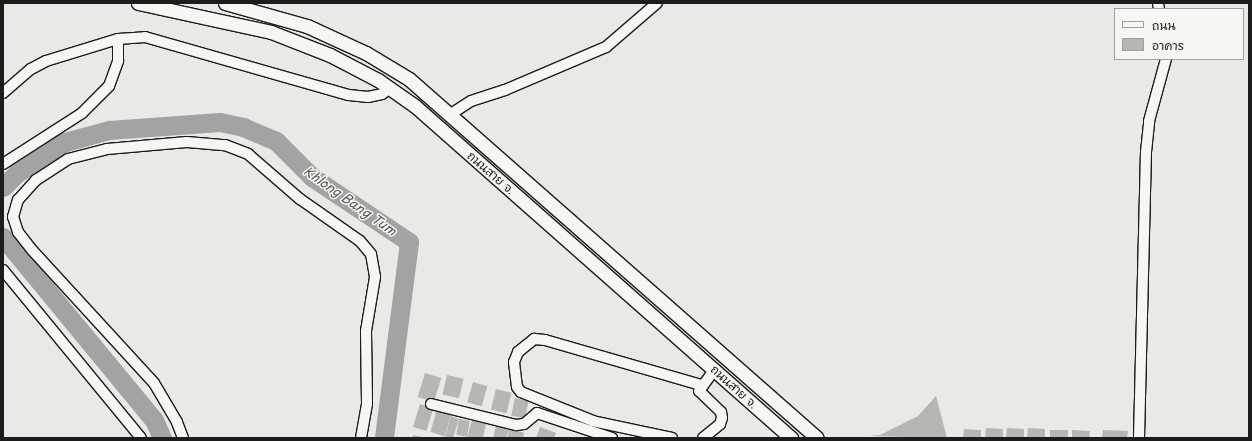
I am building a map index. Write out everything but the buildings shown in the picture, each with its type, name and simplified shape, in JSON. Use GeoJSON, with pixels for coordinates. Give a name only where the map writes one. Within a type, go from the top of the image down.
{"type":"FeatureCollection","features":[{"type":"Feature","properties":{"kind":"main road","name":"ถนนสาย จ."},"geometry":{"type":"LineString","coordinates":[[138,3],[271,32],[356,67],[390,88],[415,106],[791,438]]}},
{"type":"Feature","properties":{"kind":"main road","name":"ถนนสาย จ."},"geometry":{"type":"LineString","coordinates":[[225,3],[276,15],[338,39],[409,79],[451,114],[818,438]]}},
{"type":"Feature","properties":{"kind":"street"},"geometry":{"type":"LineString","coordinates":[[451,114],[471,101],[505,90],[606,47],[657,3]]}},
{"type":"Feature","properties":{"kind":"street"},"geometry":{"type":"LineString","coordinates":[[3,93],[31,69],[46,62],[118,39],[145,37],[349,95],[368,97],[382,94],[390,88]]}},
{"type":"Feature","properties":{"kind":"street"},"geometry":{"type":"LineString","coordinates":[[3,164],[82,113],[109,86],[118,61],[118,39]]}},
{"type":"Feature","properties":{"kind":"street"},"geometry":{"type":"LineString","coordinates":[[1139,438],[1146,152],[1149,122],[1166,60]]}},
{"type":"Feature","properties":{"kind":"street"},"geometry":{"type":"LineString","coordinates":[[183,438],[177,422],[154,383],[32,250],[18,232],[13,217],[18,200],[36,180],[68,159],[107,149],[187,142],[225,145],[248,154],[300,199],[360,241],[371,254],[376,277],[366,331],[367,404],[360,438]]}},
{"type":"Feature","properties":{"kind":"street"},"geometry":{"type":"LineString","coordinates":[[3,270],[141,438]]}},
{"type":"Feature","properties":{"kind":"street"},"geometry":{"type":"LineString","coordinates":[[672,438],[593,421],[521,392],[517,387],[514,369],[518,352],[534,339],[545,340],[701,385]]}},
{"type":"Feature","properties":{"kind":"street"},"geometry":{"type":"LineString","coordinates":[[703,438],[720,424],[722,418],[721,412],[699,391],[701,385],[714,369]]}},
{"type":"Feature","properties":{"kind":"street"},"geometry":{"type":"LineString","coordinates":[[431,404],[516,425],[524,424],[537,414],[612,438]]}},
{"type":"Feature","properties":{"kind":"waterway","name":"Khlong Bang Tum"},"geometry":{"type":"LineString","coordinates":[[3,187],[17,173],[65,142],[109,130],[220,122],[243,127],[276,141],[312,177],[409,242],[384,438]]}},
{"type":"Feature","properties":{"kind":"waterway","name":"Khlong Bang Tum"},"geometry":{"type":"LineString","coordinates":[[3,237],[154,420],[162,438]]}}]}
